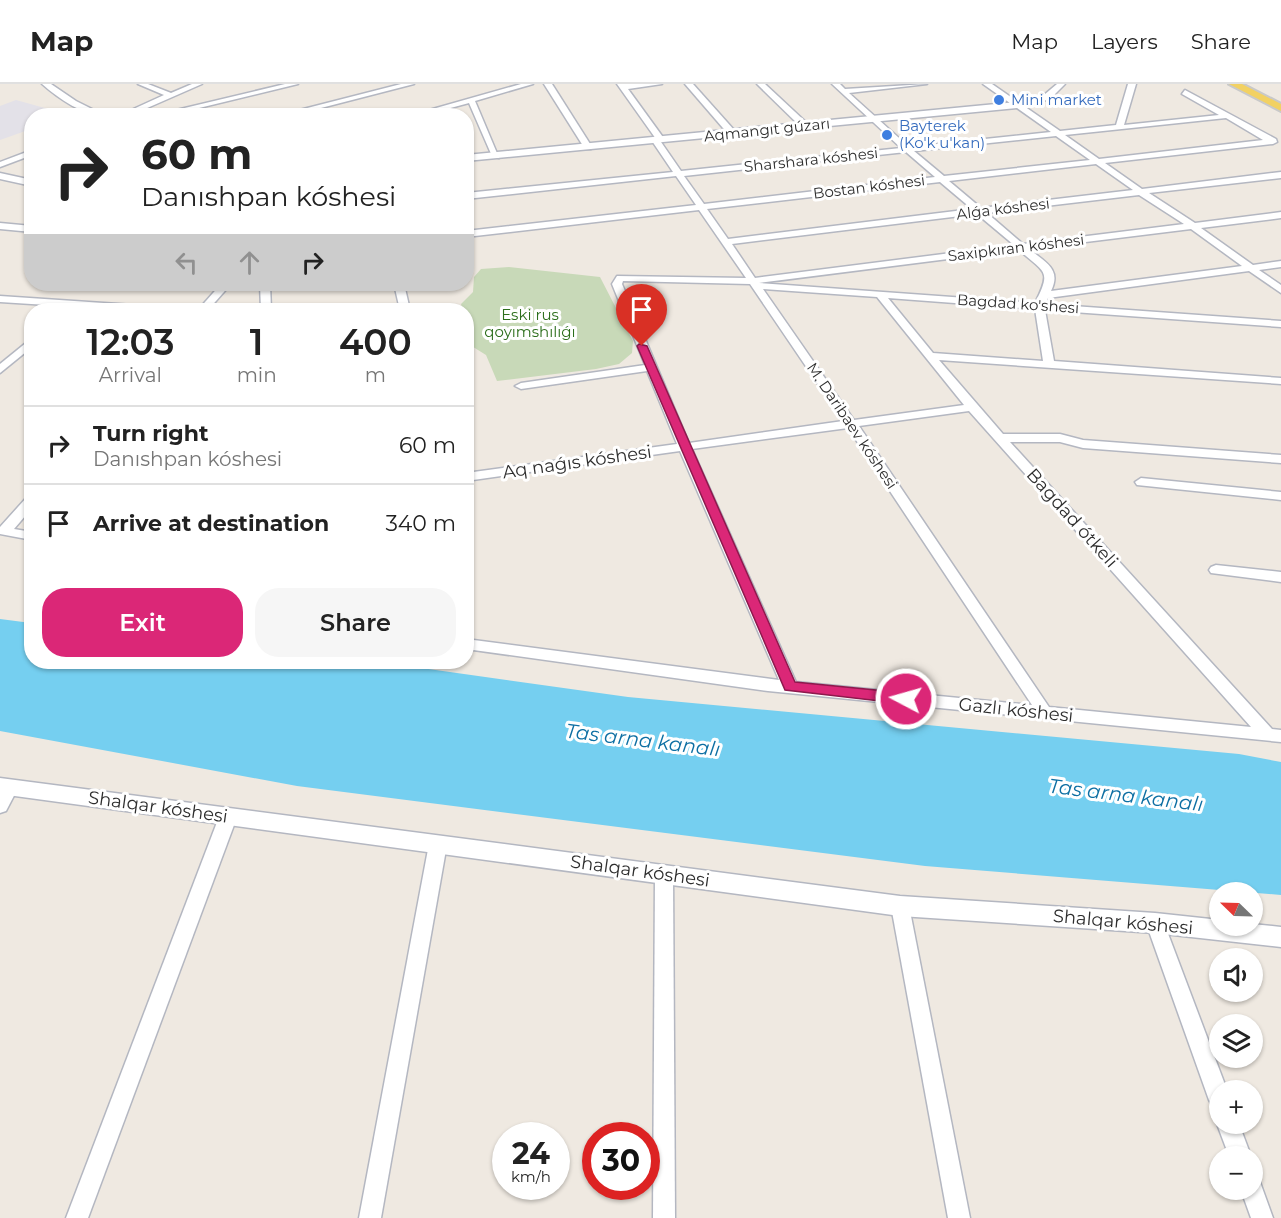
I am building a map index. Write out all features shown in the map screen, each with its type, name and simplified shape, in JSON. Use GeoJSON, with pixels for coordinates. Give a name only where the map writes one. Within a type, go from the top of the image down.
{"type":"FeatureCollection","features":[{"type":"Feature","properties":{"kind":"main road"},"geometry":{"type":"LineString","coordinates":[[1234,84],[1281,108]]}},
{"type":"Feature","properties":{"kind":"street"},"geometry":{"type":"LineString","coordinates":[[46,84],[83,108]]}},
{"type":"Feature","properties":{"kind":"street"},"geometry":{"type":"LineString","coordinates":[[142,84],[170,95]]}},
{"type":"Feature","properties":{"kind":"street"},"geometry":{"type":"LineString","coordinates":[[140,108],[198,84]]}},
{"type":"Feature","properties":{"kind":"street"},"geometry":{"type":"LineString","coordinates":[[189,108],[294,84]]}},
{"type":"Feature","properties":{"kind":"street"},"geometry":{"type":"LineString","coordinates":[[312,108],[410,84]]}},
{"type":"Feature","properties":{"kind":"street"},"geometry":{"type":"LineString","coordinates":[[439,108],[529,84]]}},
{"type":"Feature","properties":{"kind":"street"},"geometry":{"type":"LineString","coordinates":[[548,84],[588,147]]}},
{"type":"Feature","properties":{"kind":"street"},"geometry":{"type":"LineString","coordinates":[[623,85],[658,84]]}},
{"type":"Feature","properties":{"kind":"street"},"geometry":{"type":"LineString","coordinates":[[688,84],[732,133]]}},
{"type":"Feature","properties":{"kind":"street"},"geometry":{"type":"LineString","coordinates":[[761,84],[805,126]]}},
{"type":"Feature","properties":{"kind":"street"},"geometry":{"type":"LineString","coordinates":[[836,84],[872,119],[1024,247],[1049,271],[1051,281],[1042,300],[1049,365]]}},
{"type":"Feature","properties":{"kind":"street"},"geometry":{"type":"LineString","coordinates":[[844,91],[922,84]]}},
{"type":"Feature","properties":{"kind":"street"},"geometry":{"type":"LineString","coordinates":[[987,84],[1141,192],[1194,226],[1281,290]]}},
{"type":"Feature","properties":{"kind":"street","name":"Aqmangıt gúzarı"},"geometry":{"type":"LineString","coordinates":[[474,157],[1017,105],[1049,98],[1061,84]]}},
{"type":"Feature","properties":{"kind":"street"},"geometry":{"type":"LineString","coordinates":[[1119,127],[1132,84]]}},
{"type":"Feature","properties":{"kind":"street","name":"M. Daribaev kóshesi"},"geometry":{"type":"LineString","coordinates":[[623,85],[678,174],[852,425],[1045,713]]}},
{"type":"Feature","properties":{"kind":"street"},"geometry":{"type":"LineString","coordinates":[[1185,92],[1277,144]]}},
{"type":"Feature","properties":{"kind":"street"},"geometry":{"type":"LineString","coordinates":[[471,99],[496,156]]}},
{"type":"Feature","properties":{"kind":"street","name":"Sharshara kóshesi"},"geometry":{"type":"LineString","coordinates":[[474,195],[1227,116]]}},
{"type":"Feature","properties":{"kind":"street","name":"Bostan kóshesi"},"geometry":{"type":"LineString","coordinates":[[474,233],[942,178],[1277,144]]}},
{"type":"Feature","properties":{"kind":"street"},"geometry":{"type":"LineString","coordinates":[[0,165],[24,155]]}},
{"type":"Feature","properties":{"kind":"street","name":"Alǵa kóshesi"},"geometry":{"type":"LineString","coordinates":[[724,242],[1281,175]]}},
{"type":"Feature","properties":{"kind":"street"},"geometry":{"type":"LineString","coordinates":[[0,176],[24,181]]}},
{"type":"Feature","properties":{"kind":"street","name":"Saxipkıran kóshesi"},"geometry":{"type":"LineString","coordinates":[[752,283],[1281,215]]}},
{"type":"Feature","properties":{"kind":"street"},"geometry":{"type":"LineString","coordinates":[[0,226],[24,228]]}},
{"type":"Feature","properties":{"kind":"street"},"geometry":{"type":"LineString","coordinates":[[1042,300],[1281,264]]}},
{"type":"Feature","properties":{"kind":"street"},"geometry":{"type":"LineString","coordinates":[[752,283],[620,278],[617,284],[685,448],[790,687]]}},
{"type":"Feature","properties":{"kind":"street","name":"Bagdad ko'shesi"},"geometry":{"type":"LineString","coordinates":[[752,283],[881,296],[1042,300],[1281,324]]}},
{"type":"Feature","properties":{"kind":"street"},"geometry":{"type":"LineString","coordinates":[[209,303],[219,291]]}},
{"type":"Feature","properties":{"kind":"street","name":"Bagdad ótkeli"},"geometry":{"type":"LineString","coordinates":[[881,296],[972,407],[1275,735]]}},
{"type":"Feature","properties":{"kind":"street"},"geometry":{"type":"LineString","coordinates":[[0,299],[34,303]]}},
{"type":"Feature","properties":{"kind":"street"},"geometry":{"type":"LineString","coordinates":[[0,370],[24,348]]}},
{"type":"Feature","properties":{"kind":"street"},"geometry":{"type":"LineString","coordinates":[[931,356],[1281,381]]}},
{"type":"Feature","properties":{"kind":"street"},"geometry":{"type":"LineString","coordinates":[[521,386],[651,366]]}},
{"type":"Feature","properties":{"kind":"street","name":"Aq naǵıs kóshesi"},"geometry":{"type":"LineString","coordinates":[[474,476],[972,407]]}},
{"type":"Feature","properties":{"kind":"street"},"geometry":{"type":"LineString","coordinates":[[1000,438],[1060,438],[1083,444],[1281,459]]}},
{"type":"Feature","properties":{"kind":"street"},"geometry":{"type":"LineString","coordinates":[[1141,482],[1281,496]]}},
{"type":"Feature","properties":{"kind":"street"},"geometry":{"type":"LineString","coordinates":[[24,509],[4,531],[24,535]]}},
{"type":"Feature","properties":{"kind":"street"},"geometry":{"type":"LineString","coordinates":[[1216,570],[1281,577]]}},
{"type":"Feature","properties":{"kind":"street","name":"Gazlı kóshesi"},"geometry":{"type":"LineString","coordinates":[[474,645],[790,687],[1275,735]]}},
{"type":"Feature","properties":{"kind":"street","name":"Shalqar kóshesi"},"geometry":{"type":"LineString","coordinates":[[3,793],[228,816],[900,906],[1155,923],[1281,937]]}},
{"type":"Feature","properties":{"kind":"street"},"geometry":{"type":"LineString","coordinates":[[78,1218],[228,816]]}},
{"type":"Feature","properties":{"kind":"street"},"geometry":{"type":"LineString","coordinates":[[370,1218],[438,844]]}},
{"type":"Feature","properties":{"kind":"street"},"geometry":{"type":"LineString","coordinates":[[663,874],[664,1218]]}},
{"type":"Feature","properties":{"kind":"street"},"geometry":{"type":"LineString","coordinates":[[900,906],[959,1218]]}},
{"type":"Feature","properties":{"kind":"street"},"geometry":{"type":"LineString","coordinates":[[1155,923],[1213,1080]]}},
{"type":"Feature","properties":{"kind":"street"},"geometry":{"type":"LineString","coordinates":[[1256,1200],[1262,1218]]}},
{"type":"Feature","properties":{"kind":"shaded area"},"geometry":{"type":"Polygon","coordinates":[[[16,100],[45,108],[24,108],[24,131],[0,140],[0,106],[16,100]]]}},
{"type":"Feature","properties":{"kind":"green space","name":"Eski rus qoyımshılıǵı"},"geometry":{"type":"Polygon","coordinates":[[[509,267],[600,277],[633,341],[632,353],[619,364],[596,369],[497,381],[486,355],[474,348],[474,303],[462,303],[474,291],[474,277],[481,269],[509,267]]]}},
{"type":"Feature","properties":{"kind":"water","name":"Tas arna kanalı"},"geometry":{"type":"Polygon","coordinates":[[[0,619],[24,622],[24,669],[429,669],[628,697],[1239,754],[1281,762],[1281,895],[1263,894],[1263,882],[1209,882],[1209,889],[925,866],[297,786],[0,731],[0,619]]]}},
{"type":"Feature","properties":{"kind":"place","name":"Mini market"},"geometry":{"type":"Point","coordinates":[999,100]}},
{"type":"Feature","properties":{"kind":"place","name":"Bayterek (Ko'k u'kan)"},"geometry":{"type":"Point","coordinates":[887,135]}},
{"type":"Feature","properties":{"kind":"route"},"geometry":{"type":"LineString","coordinates":[[642,346],[790,687],[906,699]]}}]}
